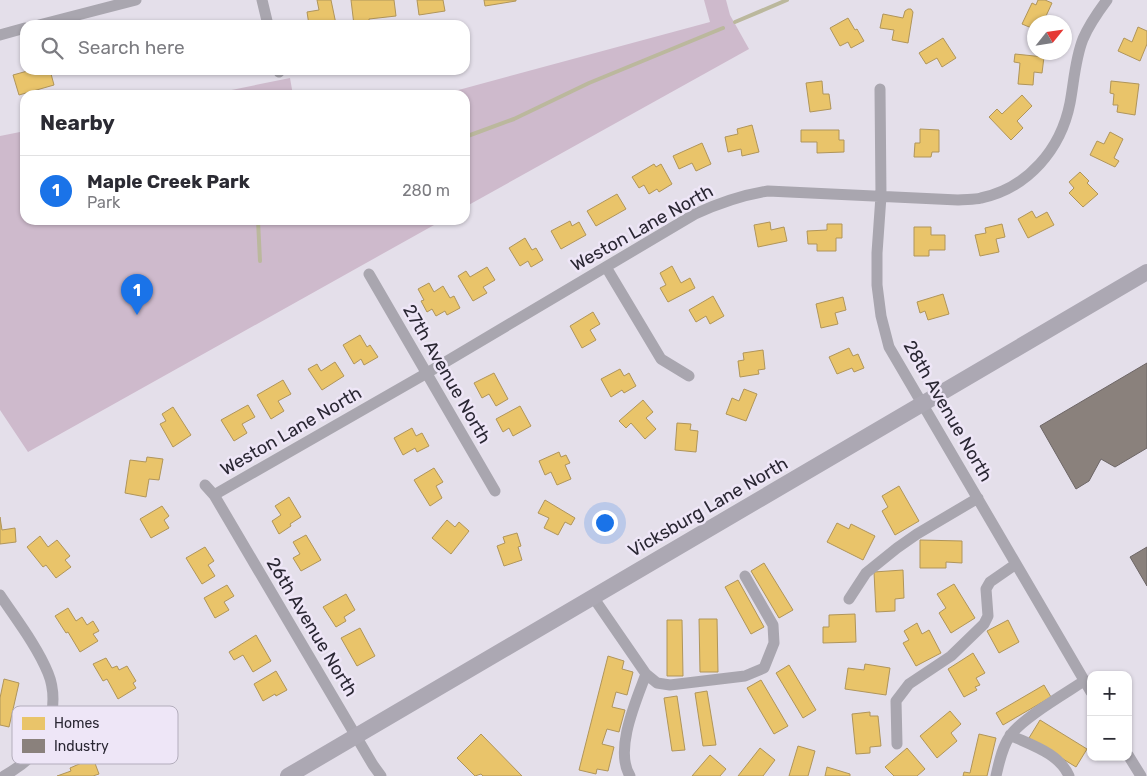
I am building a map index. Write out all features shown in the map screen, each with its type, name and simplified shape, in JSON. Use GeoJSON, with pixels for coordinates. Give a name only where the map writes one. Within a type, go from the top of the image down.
{"type":"FeatureCollection","features":[{"type":"Feature","properties":{"kind":"main road","name":"Vicksburg Lane North"},"geometry":{"type":"LineString","coordinates":[[288,776],[1147,272]]}},
{"type":"Feature","properties":{"kind":"street"},"geometry":{"type":"LineString","coordinates":[[58,20],[136,0]]}},
{"type":"Feature","properties":{"kind":"street"},"geometry":{"type":"LineString","coordinates":[[262,0],[267,20]]}},
{"type":"Feature","properties":{"kind":"street","name":"Weston Lane North"},"geometry":{"type":"LineString","coordinates":[[214,495],[426,373],[695,214],[719,203],[743,195],[768,191],[958,200],[981,198],[1002,191],[1040,165],[1054,147],[1064,126],[1083,39],[1094,18],[1107,0]]}},
{"type":"Feature","properties":{"kind":"street"},"geometry":{"type":"LineString","coordinates":[[0,35],[20,29]]}},
{"type":"Feature","properties":{"kind":"street","name":"28th Avenue North"},"geometry":{"type":"LineString","coordinates":[[880,89],[881,196],[877,284],[881,316],[889,347],[1087,686]]}},
{"type":"Feature","properties":{"kind":"street"},"geometry":{"type":"LineString","coordinates":[[606,267],[661,359],[689,376]]}},
{"type":"Feature","properties":{"kind":"street","name":"27th Avenue North"},"geometry":{"type":"LineString","coordinates":[[368,274],[495,491]]}},
{"type":"Feature","properties":{"kind":"street","name":"26th Avenue North"},"geometry":{"type":"LineString","coordinates":[[204,486],[214,495],[381,776]]}},
{"type":"Feature","properties":{"kind":"street"},"geometry":{"type":"LineString","coordinates":[[849,599],[866,573],[897,548],[978,498]]}},
{"type":"Feature","properties":{"kind":"street"},"geometry":{"type":"LineString","coordinates":[[897,744],[895,709],[896,701],[901,692],[909,684],[951,656],[984,624],[988,616],[986,589],[990,582],[1016,564]]}},
{"type":"Feature","properties":{"kind":"street"},"geometry":{"type":"LineString","coordinates":[[593,597],[646,674],[657,683],[670,685],[745,676],[764,668],[774,643],[773,625],[745,576]]}},
{"type":"Feature","properties":{"kind":"street"},"geometry":{"type":"LineString","coordinates":[[0,595],[48,674],[53,694],[52,706]]}},
{"type":"Feature","properties":{"kind":"street"},"geometry":{"type":"LineString","coordinates":[[630,776],[624,761],[628,728],[646,674]]}},
{"type":"Feature","properties":{"kind":"street"},"geometry":{"type":"LineString","coordinates":[[996,776],[1002,753],[1010,735],[1028,720],[1084,681]]}},
{"type":"Feature","properties":{"kind":"street"},"geometry":{"type":"LineString","coordinates":[[1010,735],[1054,757],[1062,764],[1069,776]]}},
{"type":"Feature","properties":{"kind":"street"},"geometry":{"type":"LineString","coordinates":[[1132,761],[1141,776]]}},
{"type":"Feature","properties":{"kind":"street"},"geometry":{"type":"LineString","coordinates":[[4,776],[22,764]]}},
{"type":"Feature","properties":{"kind":"shaded area"},"geometry":{"type":"Polygon","coordinates":[[[704,0],[726,0],[730,15],[749,49],[470,204],[470,90],[458,90],[710,22],[704,0]]]}},
{"type":"Feature","properties":{"kind":"shaded area"},"geometry":{"type":"Polygon","coordinates":[[[290,78],[292,90],[231,90],[290,78]]]}},
{"type":"Feature","properties":{"kind":"shaded area"},"geometry":{"type":"Polygon","coordinates":[[[20,132],[20,225],[434,225],[28,452],[0,410],[0,136],[20,132]]]}},
{"type":"Feature","properties":{"kind":"building: Homes"},"geometry":{"type":"Polygon","coordinates":[[[317,0],[331,0],[335,20],[308,20],[307,12],[319,10],[317,0]]]}},
{"type":"Feature","properties":{"kind":"building: Homes"},"geometry":{"type":"Polygon","coordinates":[[[351,0],[394,0],[396,16],[353,20],[351,0]]]}},
{"type":"Feature","properties":{"kind":"building: Homes"},"geometry":{"type":"Polygon","coordinates":[[[417,0],[443,0],[445,11],[419,15],[417,0]]]}},
{"type":"Feature","properties":{"kind":"building: Homes"},"geometry":{"type":"Polygon","coordinates":[[[484,0],[516,0],[516,1],[485,6],[484,0]]]}},
{"type":"Feature","properties":{"kind":"building: Homes"},"geometry":{"type":"Polygon","coordinates":[[[1038,0],[1052,3],[1046,15],[1027,15],[1027,26],[1022,24],[1032,3],[1036,5],[1038,0]]]}},
{"type":"Feature","properties":{"kind":"building: Homes"},"geometry":{"type":"Polygon","coordinates":[[[911,9],[913,12],[908,43],[892,40],[894,30],[880,28],[883,14],[903,18],[905,11],[911,9]]]}},
{"type":"Feature","properties":{"kind":"building: Homes"},"geometry":{"type":"Polygon","coordinates":[[[848,18],[864,41],[851,48],[848,42],[840,46],[830,28],[848,18]]]}},
{"type":"Feature","properties":{"kind":"building: Homes"},"geometry":{"type":"Polygon","coordinates":[[[1138,27],[1147,31],[1147,44],[1140,61],[1118,51],[1124,38],[1132,42],[1138,27]]]}},
{"type":"Feature","properties":{"kind":"building: Homes"},"geometry":{"type":"Polygon","coordinates":[[[943,38],[956,58],[942,67],[937,58],[926,64],[919,53],[943,38]]]}},
{"type":"Feature","properties":{"kind":"building: Homes"},"geometry":{"type":"Polygon","coordinates":[[[1015,54],[1027,55],[1027,60],[1044,60],[1042,73],[1034,72],[1033,85],[1018,84],[1020,63],[1014,62],[1015,54]]]}},
{"type":"Feature","properties":{"kind":"building: Homes"},"geometry":{"type":"Polygon","coordinates":[[[20,73],[20,75],[51,75],[54,85],[36,90],[20,90],[19,95],[13,75],[20,73]]]}},
{"type":"Feature","properties":{"kind":"building: Homes"},"geometry":{"type":"Polygon","coordinates":[[[822,81],[823,94],[829,94],[831,109],[810,112],[806,83],[822,81]]]}},
{"type":"Feature","properties":{"kind":"building: Homes"},"geometry":{"type":"Polygon","coordinates":[[[1111,81],[1139,84],[1135,115],[1117,112],[1118,105],[1113,105],[1114,94],[1110,93],[1111,81]]]}},
{"type":"Feature","properties":{"kind":"building: Homes"},"geometry":{"type":"Polygon","coordinates":[[[1022,95],[1032,106],[1017,121],[1023,128],[1011,140],[989,117],[997,109],[1002,114],[1022,95]]]}},
{"type":"Feature","properties":{"kind":"building: Homes"},"geometry":{"type":"Polygon","coordinates":[[[752,125],[759,152],[742,156],[741,149],[728,152],[725,137],[738,134],[737,129],[752,125]]]}},
{"type":"Feature","properties":{"kind":"building: Homes"},"geometry":{"type":"Polygon","coordinates":[[[920,129],[939,130],[939,152],[932,152],[931,157],[914,157],[915,143],[920,143],[920,129]]]}},
{"type":"Feature","properties":{"kind":"building: Homes"},"geometry":{"type":"Polygon","coordinates":[[[801,130],[839,130],[839,140],[844,140],[844,152],[817,153],[817,142],[801,142],[801,130]]]}},
{"type":"Feature","properties":{"kind":"building: Homes"},"geometry":{"type":"Polygon","coordinates":[[[1110,132],[1123,139],[1114,158],[1119,161],[1115,167],[1090,155],[1097,141],[1104,144],[1110,132]]]}},
{"type":"Feature","properties":{"kind":"building: Homes"},"geometry":{"type":"Polygon","coordinates":[[[702,143],[711,164],[696,171],[692,163],[679,169],[673,156],[702,143]]]}},
{"type":"Feature","properties":{"kind":"building: Homes"},"geometry":{"type":"Polygon","coordinates":[[[654,164],[656,167],[661,164],[672,184],[659,192],[657,189],[649,194],[644,185],[639,188],[632,177],[654,164]]]}},
{"type":"Feature","properties":{"kind":"building: Homes"},"geometry":{"type":"Polygon","coordinates":[[[1080,172],[1089,181],[1087,183],[1098,194],[1083,207],[1069,193],[1074,188],[1069,182],[1080,172]]]}},
{"type":"Feature","properties":{"kind":"building: Homes"},"geometry":{"type":"Polygon","coordinates":[[[617,194],[626,209],[596,226],[587,211],[617,194]]]}},
{"type":"Feature","properties":{"kind":"building: Homes"},"geometry":{"type":"Polygon","coordinates":[[[1032,211],[1036,218],[1047,212],[1054,225],[1028,238],[1018,219],[1032,211]]]}},
{"type":"Feature","properties":{"kind":"building: Homes"},"geometry":{"type":"Polygon","coordinates":[[[570,221],[572,226],[579,222],[586,235],[561,249],[551,231],[570,221]]]}},
{"type":"Feature","properties":{"kind":"building: Homes"},"geometry":{"type":"Polygon","coordinates":[[[770,222],[771,230],[784,227],[787,241],[758,247],[754,225],[770,222]]]}},
{"type":"Feature","properties":{"kind":"building: Homes"},"geometry":{"type":"Polygon","coordinates":[[[827,224],[842,224],[842,238],[836,238],[836,251],[817,251],[817,244],[808,244],[807,231],[827,230],[827,224]]]}},
{"type":"Feature","properties":{"kind":"building: Homes"},"geometry":{"type":"Polygon","coordinates":[[[1002,224],[1005,237],[996,239],[999,252],[980,256],[975,235],[986,233],[985,228],[1002,224]]]}},
{"type":"Feature","properties":{"kind":"building: Homes"},"geometry":{"type":"Polygon","coordinates":[[[914,227],[931,227],[931,235],[945,235],[945,250],[929,250],[929,256],[914,256],[914,227]]]}},
{"type":"Feature","properties":{"kind":"building: Homes"},"geometry":{"type":"Polygon","coordinates":[[[525,238],[532,250],[536,248],[543,260],[531,267],[528,261],[520,266],[509,248],[525,238]]]}},
{"type":"Feature","properties":{"kind":"building: Homes"},"geometry":{"type":"Polygon","coordinates":[[[672,266],[681,283],[690,278],[695,288],[668,302],[660,288],[666,285],[660,273],[672,266]]]}},
{"type":"Feature","properties":{"kind":"building: Homes"},"geometry":{"type":"Polygon","coordinates":[[[487,267],[495,280],[483,287],[487,293],[473,301],[458,276],[466,271],[470,277],[487,267]]]}},
{"type":"Feature","properties":{"kind":"building: Homes"},"geometry":{"type":"Polygon","coordinates":[[[429,283],[434,292],[443,286],[450,298],[454,296],[460,308],[447,315],[445,311],[436,316],[432,309],[427,312],[421,301],[424,300],[418,289],[429,283]]]}},
{"type":"Feature","properties":{"kind":"building: Homes"},"geometry":{"type":"Polygon","coordinates":[[[943,294],[949,314],[928,320],[925,311],[920,313],[917,302],[943,294]]]}},
{"type":"Feature","properties":{"kind":"building: Homes"},"geometry":{"type":"Polygon","coordinates":[[[713,296],[724,316],[710,324],[706,316],[696,322],[689,310],[713,296]]]}},
{"type":"Feature","properties":{"kind":"building: Homes"},"geometry":{"type":"Polygon","coordinates":[[[843,297],[846,310],[835,313],[838,324],[821,328],[816,304],[843,297]]]}},
{"type":"Feature","properties":{"kind":"building: Homes"},"geometry":{"type":"Polygon","coordinates":[[[593,312],[600,324],[590,330],[596,340],[582,348],[570,326],[593,312]]]}},
{"type":"Feature","properties":{"kind":"building: Homes"},"geometry":{"type":"Polygon","coordinates":[[[360,335],[367,347],[370,345],[378,357],[364,365],[361,359],[354,364],[343,345],[360,335]]]}},
{"type":"Feature","properties":{"kind":"building: Homes"},"geometry":{"type":"Polygon","coordinates":[[[849,348],[853,356],[858,354],[864,368],[854,372],[852,368],[837,374],[829,357],[849,348]]]}},
{"type":"Feature","properties":{"kind":"building: Homes"},"geometry":{"type":"Polygon","coordinates":[[[763,350],[765,369],[758,370],[759,374],[740,377],[738,361],[744,360],[743,353],[763,350]]]}},
{"type":"Feature","properties":{"kind":"building: Homes"},"geometry":{"type":"Polygon","coordinates":[[[335,362],[344,376],[322,390],[308,369],[317,364],[321,371],[335,362]]]}},
{"type":"Feature","properties":{"kind":"building: Homes"},"geometry":{"type":"Polygon","coordinates":[[[620,369],[624,376],[629,373],[636,386],[624,393],[622,390],[611,397],[601,379],[620,369]]]}},
{"type":"Feature","properties":{"kind":"building: Homes"},"geometry":{"type":"Polygon","coordinates":[[[494,373],[508,399],[496,406],[489,394],[482,398],[474,383],[494,373]]]}},
{"type":"Feature","properties":{"kind":"building: Homes"},"geometry":{"type":"Polygon","coordinates":[[[283,380],[291,394],[278,401],[284,411],[271,419],[257,395],[283,380]]]}},
{"type":"Feature","properties":{"kind":"building: Homes"},"geometry":{"type":"Polygon","coordinates":[[[744,389],[757,394],[746,421],[726,414],[732,398],[739,401],[744,389]]]}},
{"type":"Feature","properties":{"kind":"building: Homes"},"geometry":{"type":"Polygon","coordinates":[[[643,400],[653,412],[646,418],[656,429],[645,439],[631,423],[626,428],[619,421],[643,400]]]}},
{"type":"Feature","properties":{"kind":"building: Homes"},"geometry":{"type":"Polygon","coordinates":[[[248,405],[255,417],[242,424],[247,433],[234,441],[221,420],[248,405]]]}},
{"type":"Feature","properties":{"kind":"building: Homes"},"geometry":{"type":"Polygon","coordinates":[[[520,406],[531,426],[513,436],[509,428],[503,432],[496,419],[520,406]]]}},
{"type":"Feature","properties":{"kind":"building: Homes"},"geometry":{"type":"Polygon","coordinates":[[[173,407],[191,435],[173,447],[160,424],[166,421],[162,414],[173,407]]]}},
{"type":"Feature","properties":{"kind":"building: Homes"},"geometry":{"type":"Polygon","coordinates":[[[677,423],[691,424],[690,430],[698,431],[696,452],[675,450],[677,423]]]}},
{"type":"Feature","properties":{"kind":"building: Homes"},"geometry":{"type":"Polygon","coordinates":[[[412,428],[416,436],[422,433],[429,446],[417,452],[415,448],[403,455],[394,438],[412,428]]]}},
{"type":"Feature","properties":{"kind":"building: Homes"},"geometry":{"type":"Polygon","coordinates":[[[559,452],[561,457],[566,455],[570,463],[565,465],[571,479],[557,485],[551,472],[545,475],[539,461],[559,452]]]}},
{"type":"Feature","properties":{"kind":"building: Homes"},"geometry":{"type":"Polygon","coordinates":[[[147,457],[163,459],[159,480],[149,479],[146,497],[125,493],[130,460],[146,462],[147,457]]]}},
{"type":"Feature","properties":{"kind":"building: Homes"},"geometry":{"type":"Polygon","coordinates":[[[434,468],[443,482],[436,486],[442,498],[430,506],[414,480],[434,468]]]}},
{"type":"Feature","properties":{"kind":"building: Homes"},"geometry":{"type":"Polygon","coordinates":[[[899,486],[919,521],[895,535],[882,511],[888,507],[882,496],[899,486]]]}},
{"type":"Feature","properties":{"kind":"building: Homes"},"geometry":{"type":"Polygon","coordinates":[[[289,497],[301,517],[279,534],[272,521],[281,515],[275,506],[289,497]]]}},
{"type":"Feature","properties":{"kind":"building: Homes"},"geometry":{"type":"Polygon","coordinates":[[[545,500],[575,518],[571,525],[565,522],[558,535],[544,528],[549,518],[538,513],[545,500]]]}},
{"type":"Feature","properties":{"kind":"building: Homes"},"geometry":{"type":"Polygon","coordinates":[[[162,506],[169,516],[164,520],[169,528],[151,538],[140,519],[162,506]]]}},
{"type":"Feature","properties":{"kind":"building: Homes"},"geometry":{"type":"Polygon","coordinates":[[[0,517],[2,530],[15,528],[16,542],[0,544],[0,517]]]}},
{"type":"Feature","properties":{"kind":"building: Homes"},"geometry":{"type":"Polygon","coordinates":[[[447,520],[455,527],[459,522],[469,531],[451,554],[432,538],[447,520]]]}},
{"type":"Feature","properties":{"kind":"building: Homes"},"geometry":{"type":"Polygon","coordinates":[[[837,523],[849,529],[851,524],[875,536],[863,560],[827,542],[837,523]]]}},
{"type":"Feature","properties":{"kind":"building: Homes"},"geometry":{"type":"Polygon","coordinates":[[[517,533],[521,546],[518,547],[522,560],[504,566],[497,546],[505,543],[503,537],[517,533]]]}},
{"type":"Feature","properties":{"kind":"building: Homes"},"geometry":{"type":"Polygon","coordinates":[[[306,535],[321,560],[301,571],[293,558],[300,554],[293,542],[306,535]]]}},
{"type":"Feature","properties":{"kind":"building: Homes"},"geometry":{"type":"Polygon","coordinates":[[[40,536],[48,547],[57,540],[70,556],[65,560],[71,567],[56,578],[46,565],[43,567],[27,547],[40,536]]]}},
{"type":"Feature","properties":{"kind":"building: Homes"},"geometry":{"type":"Polygon","coordinates":[[[920,540],[962,541],[962,563],[946,562],[946,568],[920,568],[920,540]]]}},
{"type":"Feature","properties":{"kind":"building: Homes"},"geometry":{"type":"Polygon","coordinates":[[[205,547],[214,561],[208,565],[215,576],[202,584],[186,558],[205,547]]]}},
{"type":"Feature","properties":{"kind":"building: Homes"},"geometry":{"type":"Polygon","coordinates":[[[764,563],[793,610],[779,618],[751,571],[764,563]]]}},
{"type":"Feature","properties":{"kind":"building: Homes"},"geometry":{"type":"Polygon","coordinates":[[[903,570],[904,598],[895,599],[895,611],[876,612],[874,572],[903,570]]]}},
{"type":"Feature","properties":{"kind":"building: Homes"},"geometry":{"type":"Polygon","coordinates":[[[738,580],[764,627],[751,634],[725,587],[738,580]]]}},
{"type":"Feature","properties":{"kind":"building: Homes"},"geometry":{"type":"Polygon","coordinates":[[[954,584],[975,618],[951,633],[939,613],[946,608],[937,594],[954,584]]]}},
{"type":"Feature","properties":{"kind":"building: Homes"},"geometry":{"type":"Polygon","coordinates":[[[227,585],[234,596],[224,602],[229,610],[215,618],[204,598],[227,585]]]}},
{"type":"Feature","properties":{"kind":"building: Homes"},"geometry":{"type":"Polygon","coordinates":[[[346,594],[355,610],[344,617],[346,621],[336,627],[323,607],[346,594]]]}},
{"type":"Feature","properties":{"kind":"building: Homes"},"geometry":{"type":"Polygon","coordinates":[[[68,608],[76,621],[82,617],[87,625],[93,621],[99,631],[93,634],[98,641],[80,652],[68,632],[66,633],[55,616],[68,608]]]}},
{"type":"Feature","properties":{"kind":"building: Homes"},"geometry":{"type":"Polygon","coordinates":[[[855,614],[856,642],[823,643],[823,627],[829,627],[829,615],[855,614]]]}},
{"type":"Feature","properties":{"kind":"building: Homes"},"geometry":{"type":"Polygon","coordinates":[[[699,619],[717,619],[718,672],[700,672],[699,619]]]}},
{"type":"Feature","properties":{"kind":"building: Homes"},"geometry":{"type":"Polygon","coordinates":[[[667,620],[682,620],[683,676],[667,676],[667,620]]]}},
{"type":"Feature","properties":{"kind":"building: Homes"},"geometry":{"type":"Polygon","coordinates":[[[1008,620],[1019,642],[999,653],[987,631],[1008,620]]]}},
{"type":"Feature","properties":{"kind":"building: Homes"},"geometry":{"type":"Polygon","coordinates":[[[917,623],[922,634],[929,630],[941,653],[916,666],[903,643],[909,640],[904,631],[917,623]]]}},
{"type":"Feature","properties":{"kind":"building: Homes"},"geometry":{"type":"Polygon","coordinates":[[[360,628],[375,656],[357,666],[341,638],[360,628]]]}},
{"type":"Feature","properties":{"kind":"building: Homes"},"geometry":{"type":"Polygon","coordinates":[[[256,635],[271,661],[253,672],[243,655],[234,660],[229,652],[256,635]]]}},
{"type":"Feature","properties":{"kind":"building: Homes"},"geometry":{"type":"Polygon","coordinates":[[[973,653],[985,673],[976,678],[980,685],[975,687],[977,690],[964,697],[948,669],[973,653]]]}},
{"type":"Feature","properties":{"kind":"building: Homes"},"geometry":{"type":"Polygon","coordinates":[[[608,656],[624,661],[622,669],[633,672],[627,695],[616,692],[612,707],[625,710],[619,732],[607,729],[602,744],[614,747],[608,771],[597,769],[596,774],[579,770],[608,656]]]}},
{"type":"Feature","properties":{"kind":"building: Homes"},"geometry":{"type":"Polygon","coordinates":[[[106,658],[112,668],[117,666],[119,670],[127,666],[136,681],[133,683],[136,688],[118,699],[107,679],[103,681],[93,664],[106,658]]]}},
{"type":"Feature","properties":{"kind":"building: Homes"},"geometry":{"type":"Polygon","coordinates":[[[865,664],[890,668],[886,695],[845,689],[848,668],[864,670],[865,664]]]}},
{"type":"Feature","properties":{"kind":"building: Homes"},"geometry":{"type":"Polygon","coordinates":[[[789,665],[816,710],[803,718],[776,673],[789,665]]]}},
{"type":"Feature","properties":{"kind":"building: Homes"},"geometry":{"type":"Polygon","coordinates":[[[276,671],[287,690],[263,701],[254,684],[276,671]]]}},
{"type":"Feature","properties":{"kind":"building: Homes"},"geometry":{"type":"Polygon","coordinates":[[[4,679],[19,683],[14,706],[12,706],[9,727],[0,725],[0,698],[4,679]]]}},
{"type":"Feature","properties":{"kind":"building: Homes"},"geometry":{"type":"Polygon","coordinates":[[[761,680],[788,726],[774,734],[747,688],[761,680]]]}},
{"type":"Feature","properties":{"kind":"building: Homes"},"geometry":{"type":"Polygon","coordinates":[[[1044,685],[1051,697],[1003,725],[996,713],[1044,685]]]}},
{"type":"Feature","properties":{"kind":"building: Homes"},"geometry":{"type":"Polygon","coordinates":[[[707,691],[716,745],[703,746],[695,693],[707,691]]]}},
{"type":"Feature","properties":{"kind":"building: Homes"},"geometry":{"type":"Polygon","coordinates":[[[677,696],[685,750],[672,751],[664,698],[677,696]]]}},
{"type":"Feature","properties":{"kind":"building: Homes"},"geometry":{"type":"Polygon","coordinates":[[[950,711],[961,724],[951,733],[957,741],[937,758],[920,736],[950,711]]]}},
{"type":"Feature","properties":{"kind":"building: Homes"},"geometry":{"type":"Polygon","coordinates":[[[870,712],[870,716],[878,716],[881,746],[870,747],[870,753],[856,754],[852,714],[870,712]]]}},
{"type":"Feature","properties":{"kind":"building: Homes"},"geometry":{"type":"Polygon","coordinates":[[[1040,720],[1087,749],[1076,767],[1029,738],[1040,720]]]}},
{"type":"Feature","properties":{"kind":"building: Homes"},"geometry":{"type":"Polygon","coordinates":[[[481,734],[522,776],[483,776],[481,774],[475,776],[457,758],[481,734]]]}},
{"type":"Feature","properties":{"kind":"building: Homes"},"geometry":{"type":"Polygon","coordinates":[[[979,734],[996,738],[987,776],[963,776],[964,772],[970,773],[979,734]]]}},
{"type":"Feature","properties":{"kind":"building: Homes"},"geometry":{"type":"Polygon","coordinates":[[[798,746],[815,751],[808,776],[789,776],[798,746]]]}},
{"type":"Feature","properties":{"kind":"building: Homes"},"geometry":{"type":"Polygon","coordinates":[[[760,748],[775,760],[763,776],[738,776],[760,748]]]}},
{"type":"Feature","properties":{"kind":"building: Homes"},"geometry":{"type":"Polygon","coordinates":[[[907,748],[925,769],[917,776],[894,776],[885,767],[907,748]]]}},
{"type":"Feature","properties":{"kind":"building: Homes"},"geometry":{"type":"Polygon","coordinates":[[[710,755],[726,769],[720,776],[692,776],[710,755]]]}},
{"type":"Feature","properties":{"kind":"building: Homes"},"geometry":{"type":"Polygon","coordinates":[[[79,764],[95,764],[99,774],[93,776],[57,776],[71,771],[70,768],[79,764]]]}},
{"type":"Feature","properties":{"kind":"building: Homes"},"geometry":{"type":"Polygon","coordinates":[[[827,767],[850,774],[850,776],[825,776],[827,767]]]}},
{"type":"Feature","properties":{"kind":"building: Industry"},"geometry":{"type":"Polygon","coordinates":[[[1147,363],[1147,448],[1115,467],[1101,459],[1089,481],[1076,489],[1040,426],[1147,363]]]}},
{"type":"Feature","properties":{"kind":"building: Industry"},"geometry":{"type":"Polygon","coordinates":[[[1147,547],[1147,586],[1130,557],[1147,547]]]}},
{"type":"Feature","properties":{"kind":"waterway"},"geometry":{"type":"LineString","coordinates":[[735,22],[787,0]]}},
{"type":"Feature","properties":{"kind":"waterway"},"geometry":{"type":"LineString","coordinates":[[470,135],[514,119],[589,83],[723,28]]}},
{"type":"Feature","properties":{"kind":"waterway"},"geometry":{"type":"LineString","coordinates":[[258,225],[260,261]]}},
{"type":"Feature","properties":{"kind":"place","name":"Maple Creek Park"},"geometry":{"type":"Point","coordinates":[137,315]}}]}
